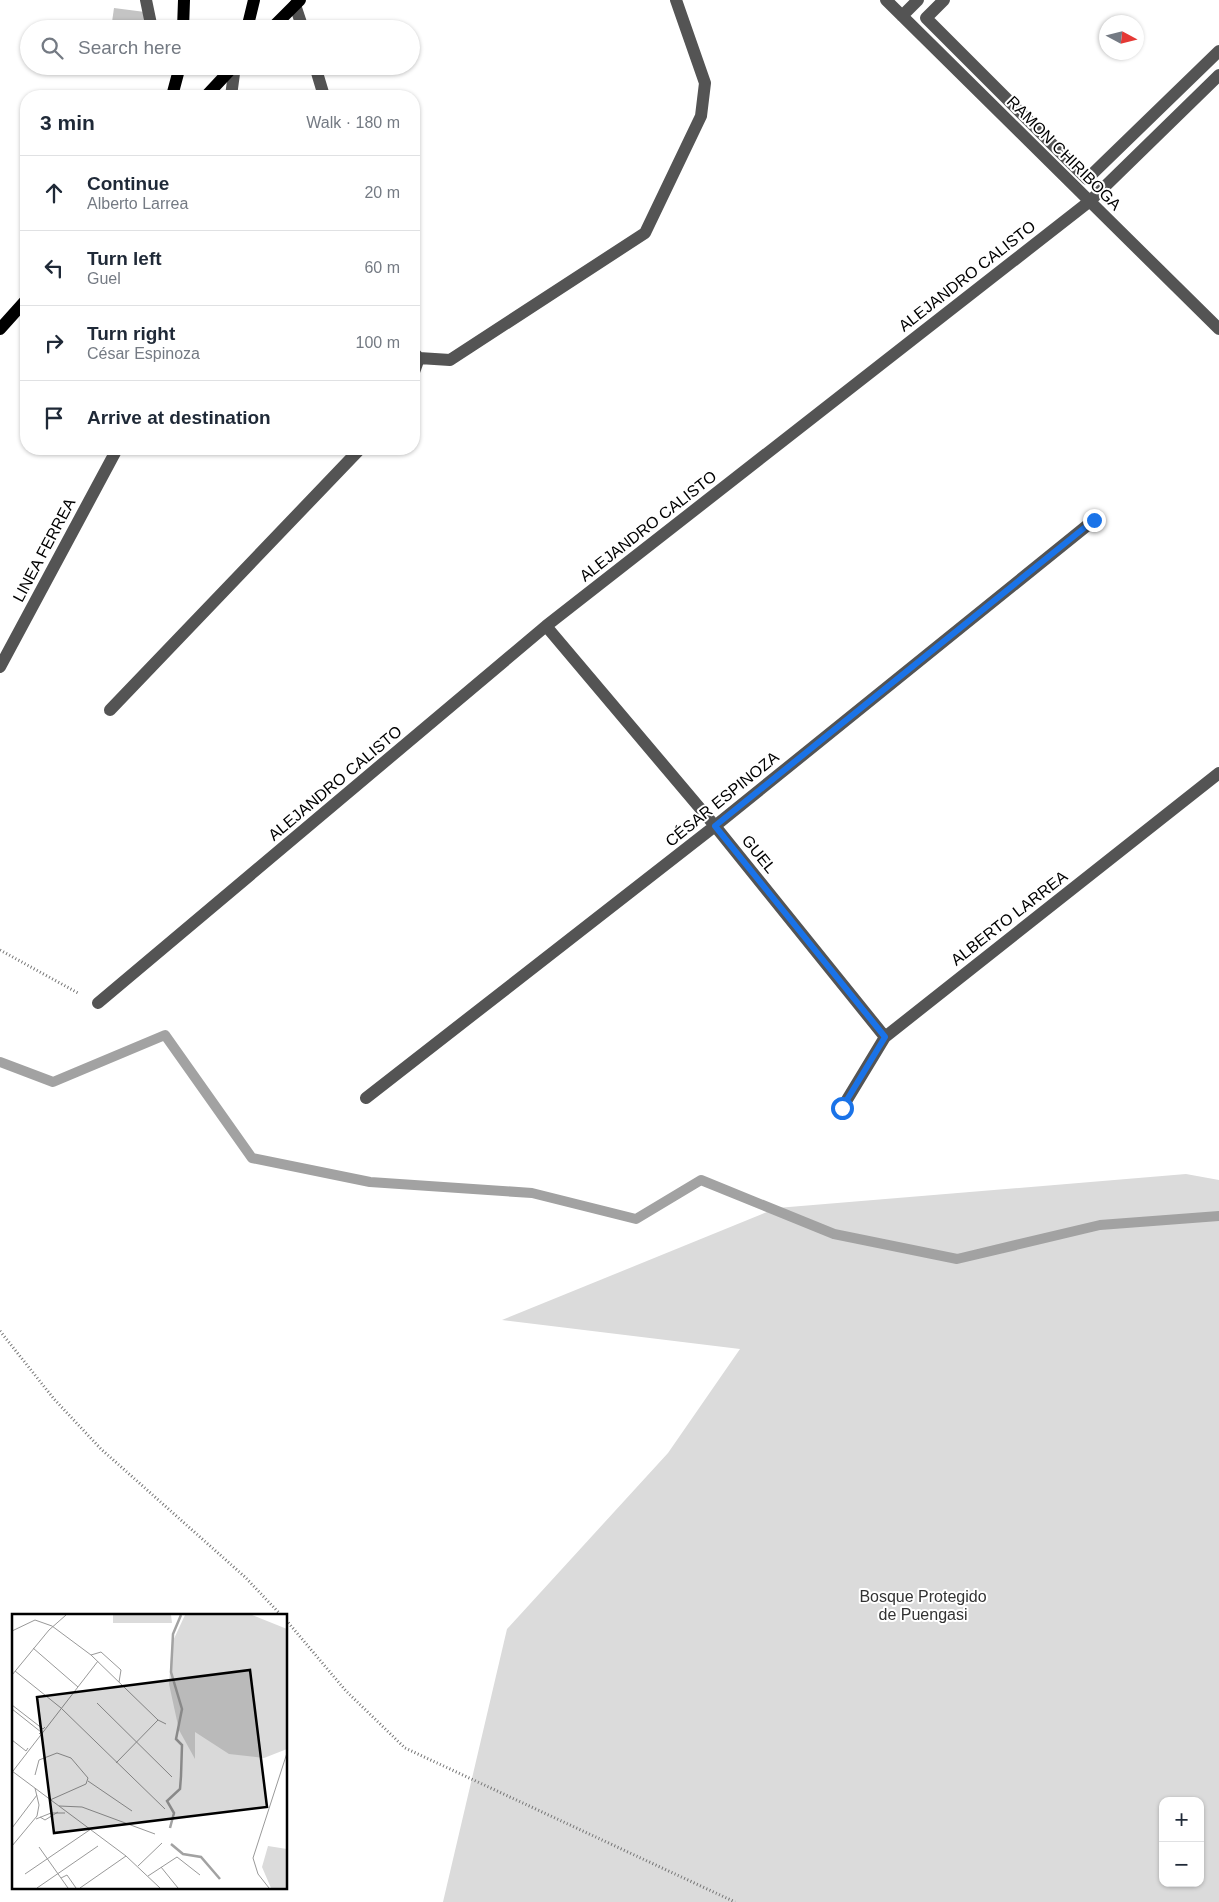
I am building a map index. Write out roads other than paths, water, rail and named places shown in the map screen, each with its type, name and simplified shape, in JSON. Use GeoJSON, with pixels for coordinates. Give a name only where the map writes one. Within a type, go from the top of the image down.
{"type":"FeatureCollection","features":[{"type":"Feature","properties":{"kind":"main road"},"geometry":{"type":"LineString","coordinates":[[184,0],[184,20]]}},
{"type":"Feature","properties":{"kind":"main road"},"geometry":{"type":"LineString","coordinates":[[250,20],[254,0]]}},
{"type":"Feature","properties":{"kind":"main road"},"geometry":{"type":"LineString","coordinates":[[280,20],[298,2]]}},
{"type":"Feature","properties":{"kind":"main road"},"geometry":{"type":"LineString","coordinates":[[174,90],[178,75]]}},
{"type":"Feature","properties":{"kind":"main road"},"geometry":{"type":"LineString","coordinates":[[212,90],[226,75]]}},
{"type":"Feature","properties":{"kind":"main road"},"geometry":{"type":"LineString","coordinates":[[0,329],[20,307]]}},
{"type":"Feature","properties":{"kind":"street"},"geometry":{"type":"LineString","coordinates":[[146,0],[150,20]]}},
{"type":"Feature","properties":{"kind":"street"},"geometry":{"type":"LineString","coordinates":[[420,356],[450,360],[645,233],[701,116],[705,83],[676,0]]}},
{"type":"Feature","properties":{"kind":"street","name":"RAMON CHIRIBOGA"},"geometry":{"type":"LineString","coordinates":[[886,0],[1219,329]]}},
{"type":"Feature","properties":{"kind":"street"},"geometry":{"type":"LineString","coordinates":[[902,16],[918,0]]}},
{"type":"Feature","properties":{"kind":"street"},"geometry":{"type":"LineString","coordinates":[[944,0],[926,18],[1087,179],[1219,50]]}},
{"type":"Feature","properties":{"kind":"street"},"geometry":{"type":"LineString","coordinates":[[298,2],[301,20]]}},
{"type":"Feature","properties":{"kind":"street"},"geometry":{"type":"LineString","coordinates":[[232,90],[234,75]]}},
{"type":"Feature","properties":{"kind":"street"},"geometry":{"type":"LineString","coordinates":[[318,75],[322,90]]}},
{"type":"Feature","properties":{"kind":"street","name":"ALEJANDRO CALISTO"},"geometry":{"type":"LineString","coordinates":[[98,1003],[546,626],[1090,201],[1219,75]]}},
{"type":"Feature","properties":{"kind":"street","name":"LINEA FERREA"},"geometry":{"type":"LineString","coordinates":[[0,667],[114,455]]}},
{"type":"Feature","properties":{"kind":"street"},"geometry":{"type":"LineString","coordinates":[[110,710],[354,455]]}},
{"type":"Feature","properties":{"kind":"street","name":"CÉSAR ESPINOZA"},"geometry":{"type":"LineString","coordinates":[[366,1098],[715,826],[1094,520]]}},
{"type":"Feature","properties":{"kind":"street","name":"GUEL"},"geometry":{"type":"LineString","coordinates":[[546,626],[715,826],[885,1037]]}},
{"type":"Feature","properties":{"kind":"street","name":"ALBERTO LARREA"},"geometry":{"type":"LineString","coordinates":[[842,1108],[885,1037],[1219,773]]}},
{"type":"Feature","properties":{"kind":"waterway"},"geometry":{"type":"LineString","coordinates":[[0,1062],[53,1082],[165,1035],[252,1158],[370,1182],[532,1193],[636,1219],[701,1180],[834,1234],[957,1259],[1100,1225],[1219,1216]]}},
{"type":"Feature","properties":{"kind":"park label","name":"Bosque Protegido de Puengasi"},"geometry":{"type":"Point","coordinates":[923,1605]}}]}
